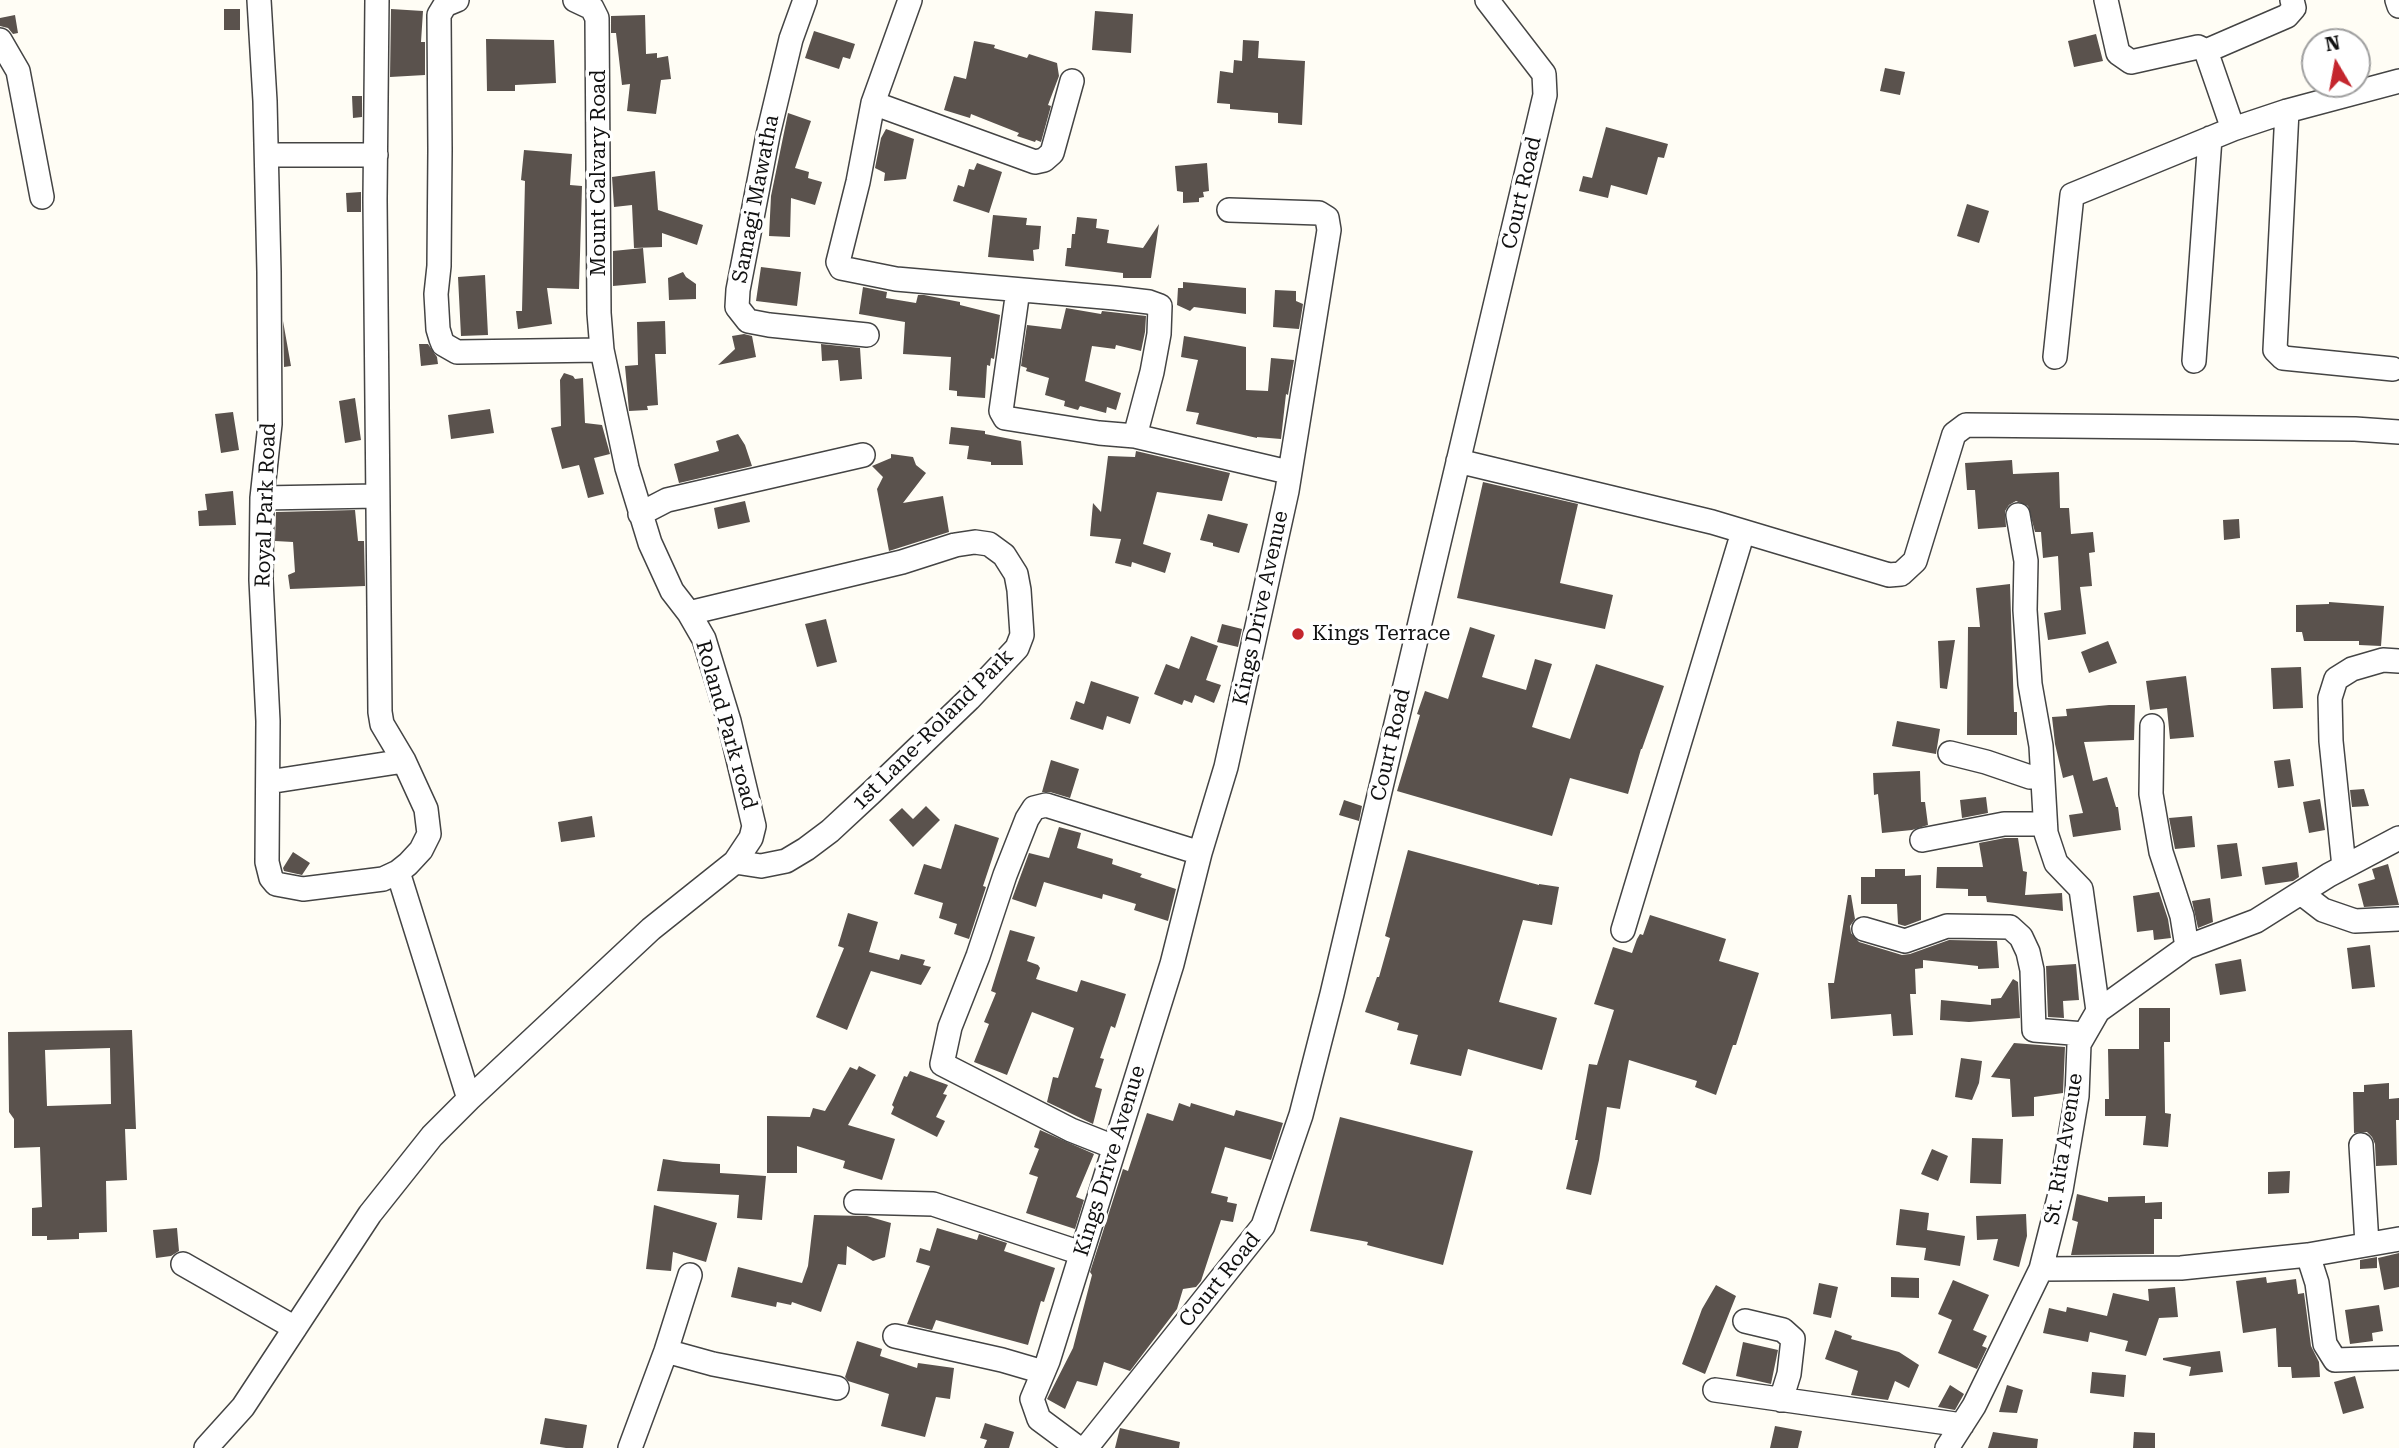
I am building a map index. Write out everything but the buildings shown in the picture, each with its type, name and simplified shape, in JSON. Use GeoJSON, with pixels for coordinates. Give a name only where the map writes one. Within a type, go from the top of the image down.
{"type":"FeatureCollection","features":[{"type":"Feature","properties":{"kind":"street","name":"Royal Park Road"},"geometry":{"type":"LineString","coordinates":[[259,0],[267,155],[270,424],[262,498],[261,580],[268,721],[267,862],[271,878],[276,884],[303,889],[370,882],[398,872],[421,849],[429,834],[426,809],[404,761],[382,724],[380,712],[377,0]]}},
{"type":"Feature","properties":{"kind":"street"},"geometry":{"type":"LineString","coordinates":[[457,0],[445,5],[439,15],[440,150],[436,294],[438,329],[443,344],[457,352],[602,349]]}},
{"type":"Feature","properties":{"kind":"street","name":"Samagi Mawatha"},"geometry":{"type":"LineString","coordinates":[[805,0],[791,39],[768,135],[737,307],[748,321],[867,335]]}},
{"type":"Feature","properties":{"kind":"street"},"geometry":{"type":"LineString","coordinates":[[910,0],[873,103],[858,182],[838,262],[841,268],[895,279],[1115,298],[1150,302],[1160,306],[1159,334],[1152,372],[1135,436]]}},
{"type":"Feature","properties":{"kind":"street","name":"Court Road"},"geometry":{"type":"LineString","coordinates":[[1086,1448],[1263,1226],[1301,1115],[1545,95],[1544,74],[1487,0]]}},
{"type":"Feature","properties":{"kind":"street"},"geometry":{"type":"LineString","coordinates":[[2106,0],[2118,53],[2130,62],[2198,47],[2206,51],[2233,129]]}},
{"type":"Feature","properties":{"kind":"street"},"geometry":{"type":"LineString","coordinates":[[2206,51],[2287,16],[2294,8],[2292,0]]}},
{"type":"Feature","properties":{"kind":"street"},"geometry":{"type":"LineString","coordinates":[[2397,0],[2399,6]]}},
{"type":"Feature","properties":{"kind":"street","name":"Mount Calvary Road"},"geometry":{"type":"LineString","coordinates":[[579,2],[592,8],[597,18],[599,313],[602,349]]}},
{"type":"Feature","properties":{"kind":"street"},"geometry":{"type":"LineString","coordinates":[[0,40],[18,71],[42,197]]}},
{"type":"Feature","properties":{"kind":"street"},"geometry":{"type":"LineString","coordinates":[[873,103],[1035,162],[1044,160],[1052,153],[1072,81]]}},
{"type":"Feature","properties":{"kind":"street"},"geometry":{"type":"LineString","coordinates":[[2055,357],[2072,195],[2233,129],[2287,111],[2399,81]]}},
{"type":"Feature","properties":{"kind":"street"},"geometry":{"type":"LineString","coordinates":[[2287,111],[2275,350],[2283,358],[2393,369]]}},
{"type":"Feature","properties":{"kind":"street"},"geometry":{"type":"LineString","coordinates":[[2194,361],[2210,138]]}},
{"type":"Feature","properties":{"kind":"street"},"geometry":{"type":"LineString","coordinates":[[267,155],[376,155]]}},
{"type":"Feature","properties":{"kind":"street","name":"Kings Drive Avenue"},"geometry":{"type":"LineString","coordinates":[[1078,1448],[1039,1419],[1032,1399],[1043,1372],[1171,964],[1226,766],[1287,491],[1329,230],[1327,218],[1319,213],[1228,211]]}},
{"type":"Feature","properties":{"kind":"street"},"geometry":{"type":"LineString","coordinates":[[1018,290],[1001,411],[1005,418],[1135,436],[1288,472]]}},
{"type":"Feature","properties":{"kind":"street","name":"Roland Park road"},"geometry":{"type":"LineString","coordinates":[[602,349],[627,468],[640,514],[672,591],[704,639],[729,720],[754,826],[751,838],[735,862]]}},
{"type":"Feature","properties":{"kind":"street"},"geometry":{"type":"LineString","coordinates":[[1458,461],[1743,532],[1889,575],[1901,574],[1915,561],[1954,433],[1966,425],[2355,429],[2399,432]]}},
{"type":"Feature","properties":{"kind":"street"},"geometry":{"type":"LineString","coordinates":[[640,514],[667,500],[863,455]]}},
{"type":"Feature","properties":{"kind":"street"},"geometry":{"type":"LineString","coordinates":[[262,498],[377,496]]}},
{"type":"Feature","properties":{"kind":"street"},"geometry":{"type":"LineString","coordinates":[[2018,515],[2026,561],[2025,610],[2031,684],[2041,746],[2045,824],[2056,863],[2081,889],[2098,1011]]}},
{"type":"Feature","properties":{"kind":"street"},"geometry":{"type":"LineString","coordinates":[[1623,930],[1743,532]]}},
{"type":"Feature","properties":{"kind":"street","name":"1st Lane-Roland Park"},"geometry":{"type":"LineString","coordinates":[[689,613],[975,542],[989,544],[1004,555],[1016,573],[1022,635],[1017,648],[969,699],[830,831],[806,849],[786,861],[761,866],[735,862]]}},
{"type":"Feature","properties":{"kind":"street"},"geometry":{"type":"LineString","coordinates":[[2344,867],[2329,698],[2336,680],[2352,669],[2383,660],[2399,661]]}},
{"type":"Feature","properties":{"kind":"street"},"geometry":{"type":"LineString","coordinates":[[2152,726],[2151,794],[2161,852],[2182,916],[2187,947]]}},
{"type":"Feature","properties":{"kind":"street"},"geometry":{"type":"LineString","coordinates":[[1950,753],[2030,777],[2042,776]]}},
{"type":"Feature","properties":{"kind":"street"},"geometry":{"type":"LineString","coordinates":[[268,782],[404,761]]}},
{"type":"Feature","properties":{"kind":"street"},"geometry":{"type":"LineString","coordinates":[[1114,1147],[1071,1130],[942,1064],[950,1027],[978,956],[1005,875],[1034,808],[1046,805],[1200,853]]}},
{"type":"Feature","properties":{"kind":"street"},"geometry":{"type":"LineString","coordinates":[[1922,840],[2004,824],[2045,824]]}},
{"type":"Feature","properties":{"kind":"street","name":"St. Rita Avenue"},"geometry":{"type":"LineString","coordinates":[[1947,1448],[1974,1406],[2041,1269],[2061,1190],[2077,1096],[2079,1044],[2098,1011],[2187,947],[2256,921],[2344,867],[2399,838]]}},
{"type":"Feature","properties":{"kind":"street"},"geometry":{"type":"LineString","coordinates":[[206,1448],[243,1407],[370,1214],[425,1145],[469,1099],[651,929],[735,862]]}},
{"type":"Feature","properties":{"kind":"street"},"geometry":{"type":"LineString","coordinates":[[398,872],[469,1099]]}},
{"type":"Feature","properties":{"kind":"street"},"geometry":{"type":"LineString","coordinates":[[2301,893],[2323,910],[2355,921],[2399,919]]}},
{"type":"Feature","properties":{"kind":"street"},"geometry":{"type":"LineString","coordinates":[[1864,929],[1905,941],[1947,926],[2015,929],[2028,952],[2032,970],[2034,1030],[2084,1034]]}},
{"type":"Feature","properties":{"kind":"street"},"geometry":{"type":"LineString","coordinates":[[2361,1145],[2367,1244]]}},
{"type":"Feature","properties":{"kind":"street"},"geometry":{"type":"LineString","coordinates":[[856,1202],[933,1204],[1081,1253]]}},
{"type":"Feature","properties":{"kind":"street"},"geometry":{"type":"LineString","coordinates":[[2041,1269],[2181,1268],[2308,1255],[2399,1239]]}},
{"type":"Feature","properties":{"kind":"street"},"geometry":{"type":"LineString","coordinates":[[2308,1255],[2317,1283],[2325,1344],[2335,1360],[2399,1358]]}},
{"type":"Feature","properties":{"kind":"street"},"geometry":{"type":"LineString","coordinates":[[183,1264],[295,1328]]}},
{"type":"Feature","properties":{"kind":"street"},"geometry":{"type":"LineString","coordinates":[[630,1448],[666,1351],[690,1275]]}},
{"type":"Feature","properties":{"kind":"street"},"geometry":{"type":"LineString","coordinates":[[1745,1321],[1783,1330],[1793,1339],[1789,1374],[1781,1400]]}},
{"type":"Feature","properties":{"kind":"street"},"geometry":{"type":"LineString","coordinates":[[895,1336],[1043,1372]]}},
{"type":"Feature","properties":{"kind":"street"},"geometry":{"type":"LineString","coordinates":[[666,1351],[713,1364],[837,1388]]}},
{"type":"Feature","properties":{"kind":"street"},"geometry":{"type":"LineString","coordinates":[[1715,1390],[1962,1425]]}},
{"type":"Feature","properties":{"kind":"place","name":"Kings Terrace"},"geometry":{"type":"Point","coordinates":[1298,634]}}]}
